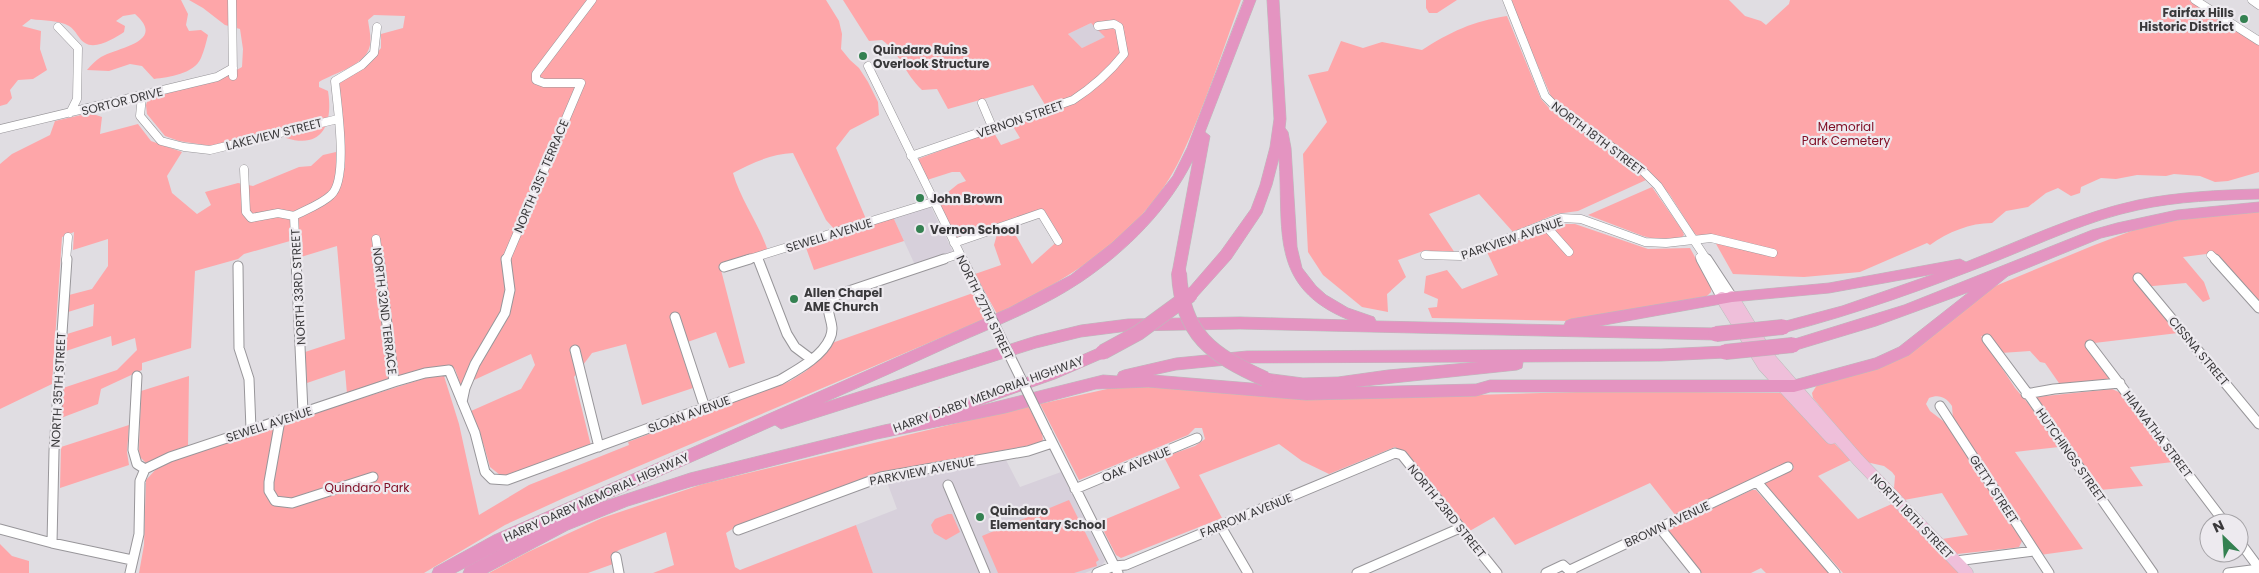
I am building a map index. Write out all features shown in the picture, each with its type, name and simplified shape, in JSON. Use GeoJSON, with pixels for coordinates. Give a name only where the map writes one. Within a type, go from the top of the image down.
{"type":"FeatureCollection","features":[{"type":"Feature","properties":{"kind":"highway","name":"HARRY DARBY MEMORIAL HIGHWAY"},"geometry":{"type":"LineString","coordinates":[[440,573],[500,540],[1014,312],[1076,279],[1117,247],[1149,216],[1178,178],[1193,148],[1250,0]]}},
{"type":"Feature","properties":{"kind":"highway","name":"HARRY DARBY MEMORIAL HIGHWAY"},"geometry":{"type":"LineString","coordinates":[[471,573],[562,525],[626,500],[690,480],[878,434],[1050,375],[1103,352],[1138,333],[1190,295],[1226,255],[1257,210],[1276,147],[1280,119],[1273,0]]}},
{"type":"Feature","properties":{"kind":"highway"},"geometry":{"type":"LineString","coordinates":[[1208,110],[1179,273],[1179,293],[1184,314],[1200,338],[1214,352],[1232,364],[1264,379],[1303,384],[1788,386],[1878,362],[1904,351],[2007,270]]}},
{"type":"Feature","properties":{"kind":"highway"},"geometry":{"type":"LineString","coordinates":[[1280,119],[1285,148],[1291,253],[1297,273],[1310,291],[1326,303],[1347,314],[1389,326]]}},
{"type":"Feature","properties":{"kind":"highway"},"geometry":{"type":"LineString","coordinates":[[713,444],[1036,342],[1081,331],[1128,325],[1176,323],[1389,326],[1716,334],[1783,327],[1833,316],[1893,296],[2096,217],[2139,205],[2191,198],[2259,194]]}},
{"type":"Feature","properties":{"kind":"highway"},"geometry":{"type":"LineString","coordinates":[[878,434],[1006,407],[1176,364],[1247,357],[1609,355],[1725,352],[1793,345],[1836,334],[1896,314],[2097,234],[2130,223],[2181,212],[2259,206]]}},
{"type":"Feature","properties":{"kind":"highway"},"geometry":{"type":"LineString","coordinates":[[1542,331],[1727,298],[1829,288],[1992,257]]}},
{"type":"Feature","properties":{"kind":"highway"},"geometry":{"type":"LineString","coordinates":[[1339,383],[1388,376],[1609,355]]}},
{"type":"Feature","properties":{"kind":"highway"},"geometry":{"type":"LineString","coordinates":[[1095,383],[1148,381],[1306,394],[1476,390],[1490,386]]}},
{"type":"Feature","properties":{"kind":"main road","name":"NORTH 18TH STREET"},"geometry":{"type":"LineString","coordinates":[[1727,298],[1764,366],[1788,386],[1837,443],[1858,460],[1967,573]]}},
{"type":"Feature","properties":{"kind":"street","name":"SORTOR DRIVE"},"geometry":{"type":"LineString","coordinates":[[0,129],[95,108],[234,72],[232,0]]}},
{"type":"Feature","properties":{"kind":"street","name":"NORTH 31ST TERRACE"},"geometry":{"type":"LineString","coordinates":[[462,402],[465,388],[475,364],[505,313],[510,290],[506,258],[581,83],[544,83],[536,80],[536,74],[592,0]]}},
{"type":"Feature","properties":{"kind":"street","name":"NORTH 18TH STREET"},"geometry":{"type":"LineString","coordinates":[[1507,0],[1548,100],[1646,173],[1658,186],[1727,298]]}},
{"type":"Feature","properties":{"kind":"street"},"geometry":{"type":"LineString","coordinates":[[2195,0],[2259,42]]}},
{"type":"Feature","properties":{"kind":"street"},"geometry":{"type":"LineString","coordinates":[[2252,0],[2259,5]]}},
{"type":"Feature","properties":{"kind":"street","name":"VERNON STREET"},"geometry":{"type":"LineString","coordinates":[[911,156],[1073,100],[1094,86],[1112,70],[1124,54],[1119,27],[1114,24],[1098,26]]}},
{"type":"Feature","properties":{"kind":"street"},"geometry":{"type":"LineString","coordinates":[[58,27],[78,48],[77,99],[70,113]]}},
{"type":"Feature","properties":{"kind":"street","name":"NORTH 33RD STREET"},"geometry":{"type":"LineString","coordinates":[[303,412],[294,216],[332,195],[336,190],[341,169],[335,81],[362,65],[374,53],[377,27]]}},
{"type":"Feature","properties":{"kind":"street","name":"NORTH 27TH STREET"},"geometry":{"type":"LineString","coordinates":[[868,66],[933,202],[1116,570]]}},
{"type":"Feature","properties":{"kind":"street","name":"LAKEVIEW STREET"},"geometry":{"type":"LineString","coordinates":[[142,96],[140,116],[157,137],[161,141],[184,147],[210,150],[338,119]]}},
{"type":"Feature","properties":{"kind":"street"},"geometry":{"type":"LineString","coordinates":[[77,99],[79,104],[95,108]]}},
{"type":"Feature","properties":{"kind":"street"},"geometry":{"type":"LineString","coordinates":[[982,103],[993,129]]}},
{"type":"Feature","properties":{"kind":"street"},"geometry":{"type":"LineString","coordinates":[[244,169],[246,212],[251,218],[278,213],[294,216]]}},
{"type":"Feature","properties":{"kind":"street","name":"SEWELL AVENUE"},"geometry":{"type":"LineString","coordinates":[[724,267],[933,202]]}},
{"type":"Feature","properties":{"kind":"street"},"geometry":{"type":"LineString","coordinates":[[954,243],[1040,213],[1058,241]]}},
{"type":"Feature","properties":{"kind":"street","name":"PARKVIEW AVENUE"},"geometry":{"type":"LineString","coordinates":[[1425,255],[1460,256],[1561,218],[1581,219],[1645,242],[1719,239],[1773,253]]}},
{"type":"Feature","properties":{"kind":"street"},"geometry":{"type":"LineString","coordinates":[[1544,224],[1569,252]]}},
{"type":"Feature","properties":{"kind":"street","name":"NORTH 35TH STREET"},"geometry":{"type":"LineString","coordinates":[[52,543],[54,451],[68,237]]}},
{"type":"Feature","properties":{"kind":"street","name":"NORTH 32ND TERRACE"},"geometry":{"type":"LineString","coordinates":[[376,239],[394,382]]}},
{"type":"Feature","properties":{"kind":"street","name":"SLOAN AVENUE"},"geometry":{"type":"LineString","coordinates":[[462,402],[477,437],[486,472],[490,477],[497,480],[506,480],[775,382],[799,369],[811,359],[830,337],[832,330],[827,308],[831,299],[842,292],[959,254]]}},
{"type":"Feature","properties":{"kind":"street"},"geometry":{"type":"LineString","coordinates":[[2212,254],[2259,308]]}},
{"type":"Feature","properties":{"kind":"street"},"geometry":{"type":"LineString","coordinates":[[757,257],[787,334],[795,347],[811,359]]}},
{"type":"Feature","properties":{"kind":"street"},"geometry":{"type":"LineString","coordinates":[[238,266],[240,348],[249,379],[251,429]]}},
{"type":"Feature","properties":{"kind":"street","name":"CISSNA STREET"},"geometry":{"type":"LineString","coordinates":[[2138,278],[2259,424]]}},
{"type":"Feature","properties":{"kind":"street"},"geometry":{"type":"LineString","coordinates":[[675,317],[705,408]]}},
{"type":"Feature","properties":{"kind":"street","name":"HUTCHINGS STREET"},"geometry":{"type":"LineString","coordinates":[[1986,339],[2153,573]]}},
{"type":"Feature","properties":{"kind":"street","name":"HIAWATHA STREET"},"geometry":{"type":"LineString","coordinates":[[2090,345],[2218,513]]}},
{"type":"Feature","properties":{"kind":"street"},"geometry":{"type":"LineString","coordinates":[[574,350],[599,447]]}},
{"type":"Feature","properties":{"kind":"street","name":"SEWELL AVENUE"},"geometry":{"type":"LineString","coordinates":[[145,469],[162,460],[251,429],[425,373],[449,370],[453,374],[462,402]]}},
{"type":"Feature","properties":{"kind":"street"},"geometry":{"type":"LineString","coordinates":[[130,573],[139,534],[140,481],[145,469],[137,464],[133,450],[137,376]]}},
{"type":"Feature","properties":{"kind":"street"},"geometry":{"type":"LineString","coordinates":[[2026,394],[2054,389],[2120,383]]}},
{"type":"Feature","properties":{"kind":"street","name":"GETTY STREET"},"geometry":{"type":"LineString","coordinates":[[1940,406],[2049,573]]}},
{"type":"Feature","properties":{"kind":"street"},"geometry":{"type":"LineString","coordinates":[[280,420],[269,480],[269,495],[273,500],[280,504],[292,503],[373,477]]}},
{"type":"Feature","properties":{"kind":"street","name":"OAK AVENUE"},"geometry":{"type":"LineString","coordinates":[[1075,490],[1197,438]]}},
{"type":"Feature","properties":{"kind":"street","name":"PARKVIEW AVENUE"},"geometry":{"type":"LineString","coordinates":[[738,530],[881,477],[1028,451],[1052,443]]}},
{"type":"Feature","properties":{"kind":"street","name":"FARROW AVENUE"},"geometry":{"type":"LineString","coordinates":[[1097,573],[1116,570],[1395,453]]}},
{"type":"Feature","properties":{"kind":"street","name":"NORTH 23RD STREET"},"geometry":{"type":"LineString","coordinates":[[1395,453],[1402,455],[1497,573]]}},
{"type":"Feature","properties":{"kind":"street","name":"BROWN AVENUE"},"geometry":{"type":"LineString","coordinates":[[1546,573],[1563,566],[1571,571],[1788,467]]}},
{"type":"Feature","properties":{"kind":"street"},"geometry":{"type":"LineString","coordinates":[[1756,482],[1835,573]]}},
{"type":"Feature","properties":{"kind":"street"},"geometry":{"type":"LineString","coordinates":[[948,485],[985,573]]}},
{"type":"Feature","properties":{"kind":"street"},"geometry":{"type":"LineString","coordinates":[[1220,525],[1248,573]]}},
{"type":"Feature","properties":{"kind":"street"},"geometry":{"type":"LineString","coordinates":[[1357,573],[1378,569],[1460,528]]}},
{"type":"Feature","properties":{"kind":"street"},"geometry":{"type":"LineString","coordinates":[[1660,528],[1696,573]]}},
{"type":"Feature","properties":{"kind":"street"},"geometry":{"type":"LineString","coordinates":[[0,529],[52,543],[132,560]]}},
{"type":"Feature","properties":{"kind":"street"},"geometry":{"type":"LineString","coordinates":[[1956,561],[2034,551]]}},
{"type":"Feature","properties":{"kind":"street"},"geometry":{"type":"LineString","coordinates":[[2228,573],[2259,568],[2249,554]]}},
{"type":"Feature","properties":{"kind":"street"},"geometry":{"type":"LineString","coordinates":[[616,557],[619,573]]}},
{"type":"Feature","properties":{"kind":"shaded area"},"geometry":{"type":"Polygon","coordinates":[[[1091,23],[1106,37],[1082,48],[1068,34],[1091,23]]]}},
{"type":"Feature","properties":{"kind":"shaded area","name":"Vernon School"},"geometry":{"type":"Polygon","coordinates":[[[931,207],[952,250],[951,253],[915,265],[893,217],[931,207]]]}},
{"type":"Feature","properties":{"kind":"shaded area","name":"Quindaro Elementary School"},"geometry":{"type":"Polygon","coordinates":[[[1006,460],[1020,487],[1061,472],[1105,561],[1101,566],[1085,573],[873,573],[856,525],[897,509],[887,482],[1006,460]]]}},
{"type":"Feature","properties":{"kind":"green space"},"geometry":{"type":"Polygon","coordinates":[[[0,0],[181,0],[188,14],[186,25],[189,31],[201,30],[208,35],[201,58],[193,68],[180,74],[154,79],[142,66],[130,64],[109,71],[87,70],[101,57],[128,46],[143,37],[146,31],[143,23],[135,14],[123,16],[116,21],[125,26],[124,32],[105,42],[94,45],[83,42],[65,24],[31,19],[22,26],[41,31],[40,49],[47,70],[33,79],[18,80],[10,90],[12,98],[7,104],[0,106],[0,0]]]}},
{"type":"Feature","properties":{"kind":"green space"},"geometry":{"type":"Polygon","coordinates":[[[189,0],[826,0],[839,21],[842,34],[841,49],[859,68],[878,102],[879,115],[850,130],[836,148],[866,219],[835,230],[826,220],[793,153],[777,155],[762,160],[733,173],[768,251],[721,270],[745,363],[729,368],[716,332],[679,345],[693,388],[642,405],[626,344],[592,353],[574,377],[591,446],[511,475],[500,475],[490,467],[471,411],[521,389],[535,365],[531,354],[461,386],[455,369],[448,366],[347,394],[345,370],[307,383],[305,352],[345,339],[337,246],[291,260],[290,241],[244,254],[238,259],[195,271],[191,348],[142,363],[142,370],[101,389],[98,404],[61,418],[63,388],[117,370],[137,350],[135,338],[112,346],[111,336],[66,351],[67,334],[93,326],[94,304],[68,312],[69,295],[92,289],[108,266],[108,239],[73,250],[74,232],[62,237],[52,384],[0,409],[0,164],[12,154],[50,135],[55,121],[90,113],[102,117],[100,134],[138,124],[151,141],[182,152],[167,176],[172,193],[197,214],[211,205],[205,192],[238,183],[253,186],[299,167],[311,166],[323,155],[336,152],[336,170],[345,168],[339,82],[371,60],[381,48],[381,34],[403,28],[405,16],[374,15],[368,20],[370,44],[364,57],[353,65],[319,82],[319,87],[328,91],[329,113],[323,131],[317,137],[299,141],[286,138],[280,128],[211,146],[179,141],[165,136],[147,114],[146,105],[148,99],[154,95],[224,77],[242,67],[243,49],[240,29],[225,25],[189,0]]]}},
{"type":"Feature","properties":{"kind":"green space"},"geometry":{"type":"Polygon","coordinates":[[[843,0],[1241,0],[1190,138],[1166,184],[1147,209],[1103,251],[1078,269],[997,314],[975,274],[1001,265],[994,245],[998,231],[1011,227],[1032,264],[1061,238],[1044,210],[1041,209],[957,237],[937,201],[958,184],[966,181],[960,172],[952,172],[927,180],[918,159],[993,131],[1001,145],[1020,138],[1011,123],[1047,108],[1033,85],[948,109],[937,89],[922,90],[916,84],[889,46],[882,40],[869,41],[843,0]],[[1091,23],[1068,34],[1082,48],[1105,37],[1091,23]]]}},
{"type":"Feature","properties":{"kind":"green space"},"geometry":{"type":"Polygon","coordinates":[[[1426,0],[1457,0],[1437,13],[1429,13],[1426,8],[1426,0]]]}},
{"type":"Feature","properties":{"kind":"green space","name":"Memorial Park Cemetery"},"geometry":{"type":"Polygon","coordinates":[[[1503,0],[1729,0],[1745,16],[1761,21],[1766,25],[1789,4],[1790,0],[2189,0],[2259,45],[2259,172],[2228,181],[2215,182],[2200,176],[2174,174],[2166,176],[2137,175],[2116,179],[2101,178],[2081,187],[2080,193],[2071,196],[2058,188],[2046,193],[2028,207],[2006,211],[1992,223],[1960,229],[1930,245],[1927,243],[1860,272],[1804,277],[1733,274],[1711,235],[1698,236],[1694,233],[1670,195],[1653,175],[1553,101],[1512,6],[1503,0]]]}},
{"type":"Feature","properties":{"kind":"green space"},"geometry":{"type":"Polygon","coordinates":[[[1507,16],[1541,99],[1550,109],[1632,167],[1646,180],[1578,211],[1556,214],[1513,232],[1479,194],[1429,214],[1455,253],[1446,254],[1426,250],[1398,260],[1406,277],[1387,294],[1388,312],[1362,307],[1323,275],[1308,252],[1303,154],[1327,122],[1308,75],[1328,71],[1341,41],[1363,48],[1382,42],[1422,50],[1462,28],[1507,16]]]}},
{"type":"Feature","properties":{"kind":"green space"},"geometry":{"type":"Polygon","coordinates":[[[1652,187],[1682,230],[1684,235],[1681,238],[1654,239],[1588,215],[1652,187]]]}},
{"type":"Feature","properties":{"kind":"green space"},"geometry":{"type":"Polygon","coordinates":[[[2259,211],[2259,303],[2214,253],[2183,257],[2204,282],[2210,299],[2203,302],[2186,283],[2142,287],[2178,333],[2086,344],[2111,378],[2110,380],[2061,386],[2045,363],[2040,362],[2030,351],[2001,353],[1989,337],[1981,336],[2015,388],[2059,447],[2015,452],[2083,549],[2040,555],[1953,419],[1952,406],[1945,398],[1936,396],[1929,398],[1926,404],[1930,411],[1947,424],[2022,541],[2019,547],[1957,554],[1942,539],[1968,535],[1942,493],[1904,500],[1894,489],[1895,476],[1892,472],[1884,466],[1866,462],[1813,398],[1812,393],[1817,385],[1867,371],[1993,287],[2134,230],[2173,220],[2259,211]]]}},
{"type":"Feature","properties":{"kind":"green space"},"geometry":{"type":"Polygon","coordinates":[[[893,217],[904,241],[814,270],[805,245],[893,217]]]}},
{"type":"Feature","properties":{"kind":"green space"},"geometry":{"type":"Polygon","coordinates":[[[1562,224],[1575,224],[1648,249],[1690,248],[1711,286],[1711,292],[1707,296],[1570,321],[1432,318],[1428,308],[1437,307],[1438,299],[1424,293],[1426,276],[1447,270],[1462,289],[1498,275],[1487,252],[1562,224]]]}},
{"type":"Feature","properties":{"kind":"green space","name":"Quindaro Park"},"geometry":{"type":"Polygon","coordinates":[[[973,293],[985,319],[566,497],[505,525],[424,573],[139,573],[144,545],[146,480],[158,467],[209,446],[429,377],[444,376],[459,424],[479,515],[529,485],[629,445],[628,442],[790,381],[806,371],[832,343],[973,293]]]}},
{"type":"Feature","properties":{"kind":"green space"},"geometry":{"type":"Polygon","coordinates":[[[189,376],[188,446],[146,463],[140,457],[139,450],[141,391],[189,376]]]}},
{"type":"Feature","properties":{"kind":"green space"},"geometry":{"type":"Polygon","coordinates":[[[1136,386],[1439,396],[1612,391],[1780,393],[1788,397],[1851,460],[1818,476],[1858,519],[1894,503],[1959,573],[1843,573],[1763,482],[1794,468],[1789,462],[1676,516],[1650,483],[1515,545],[1494,517],[1468,532],[1410,457],[1395,447],[1329,474],[1302,461],[1279,444],[1199,475],[1222,518],[1121,558],[1116,555],[1099,522],[1180,488],[1164,457],[1195,446],[1205,439],[1202,428],[1195,428],[1188,435],[1079,480],[1040,404],[1116,387],[1136,386]]]}},
{"type":"Feature","properties":{"kind":"green space"},"geometry":{"type":"Polygon","coordinates":[[[2112,389],[2121,393],[2173,462],[2130,467],[2143,486],[2100,490],[2036,400],[2036,397],[2112,389]]]}},
{"type":"Feature","properties":{"kind":"green space"},"geometry":{"type":"Polygon","coordinates":[[[1028,406],[1042,432],[1043,440],[1037,444],[888,472],[739,525],[726,533],[735,567],[740,570],[856,525],[873,573],[653,573],[674,565],[666,532],[619,550],[612,555],[613,564],[588,573],[489,573],[528,552],[602,518],[703,484],[1028,406]]]}},
{"type":"Feature","properties":{"kind":"green space"},"geometry":{"type":"Polygon","coordinates":[[[129,425],[127,452],[129,465],[60,488],[61,447],[129,425]]]}},
{"type":"Feature","properties":{"kind":"green space"},"geometry":{"type":"Polygon","coordinates":[[[1752,490],[1756,490],[1829,573],[1766,573],[1761,568],[1751,573],[1700,573],[1668,532],[1668,529],[1752,490]]]}},
{"type":"Feature","properties":{"kind":"green space"},"geometry":{"type":"Polygon","coordinates":[[[1069,500],[1099,560],[1096,562],[1097,566],[1074,573],[998,573],[982,536],[1069,500]]]}},
{"type":"Feature","properties":{"kind":"green space"},"geometry":{"type":"Polygon","coordinates":[[[952,514],[960,532],[946,540],[934,533],[931,525],[935,519],[952,514]]]}},
{"type":"Feature","properties":{"kind":"green space"},"geometry":{"type":"Polygon","coordinates":[[[0,544],[12,556],[29,561],[29,573],[0,573],[0,544]]]}},
{"type":"Feature","properties":{"kind":"place","name":"Fairfax Hills Historic District"},"geometry":{"type":"Point","coordinates":[2244,19]}},
{"type":"Feature","properties":{"kind":"place","name":"Quindaro Ruins Overlook Structure"},"geometry":{"type":"Point","coordinates":[863,56]}},
{"type":"Feature","properties":{"kind":"place","name":"John Brown"},"geometry":{"type":"Point","coordinates":[920,198]}},
{"type":"Feature","properties":{"kind":"place","name":"Vernon School"},"geometry":{"type":"Point","coordinates":[920,229]}},
{"type":"Feature","properties":{"kind":"place","name":"Allen Chapel AME Church"},"geometry":{"type":"Point","coordinates":[794,299]}},
{"type":"Feature","properties":{"kind":"place","name":"Quindaro Elementary School"},"geometry":{"type":"Point","coordinates":[980,517]}}]}
